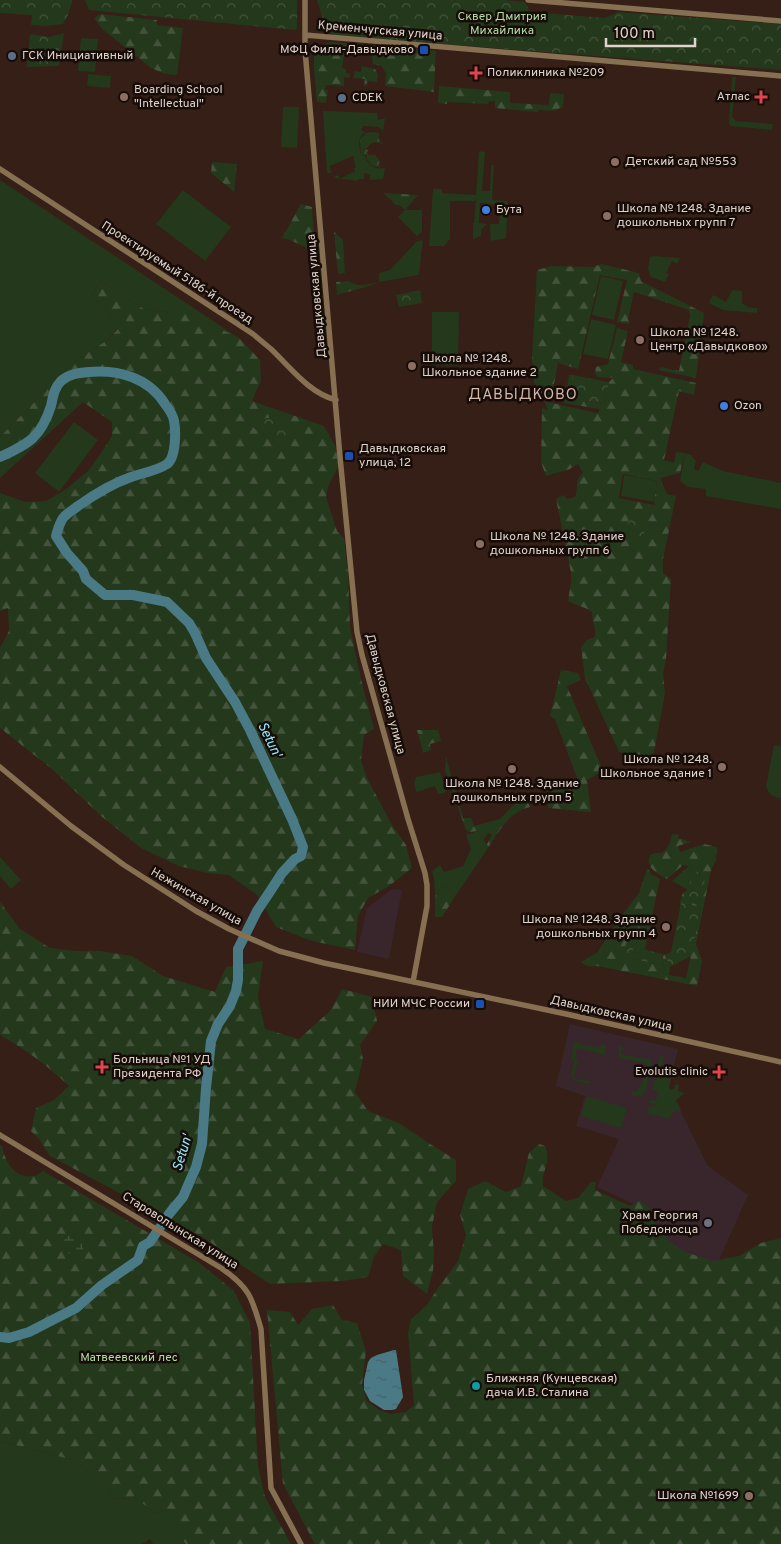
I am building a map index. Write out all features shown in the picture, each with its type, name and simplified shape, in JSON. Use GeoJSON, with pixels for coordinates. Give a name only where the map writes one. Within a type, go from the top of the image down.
{"type":"FeatureCollection","features":[{"type":"Feature","properties":{"kind":"street","name":"Давыдковская улица"},"geometry":{"type":"LineString","coordinates":[[305,0],[305,50],[359,643],[427,885],[427,906],[413,982],[781,1062]]}},
{"type":"Feature","properties":{"kind":"street"},"geometry":{"type":"LineString","coordinates":[[528,0],[781,21]]}},
{"type":"Feature","properties":{"kind":"street","name":"Кременчугская улица"},"geometry":{"type":"LineString","coordinates":[[305,35],[781,76]]}},
{"type":"Feature","properties":{"kind":"street","name":"Проектируемый 5186-й проезд"},"geometry":{"type":"LineString","coordinates":[[0,169],[253,334],[311,388],[322,396],[336,400]]}},
{"type":"Feature","properties":{"kind":"street","name":"Нежинская улица"},"geometry":{"type":"LineString","coordinates":[[0,767],[71,826],[124,865],[196,911],[229,929],[262,944],[308,960],[413,982]]}},
{"type":"Feature","properties":{"kind":"street","name":"Староволынская улица"},"geometry":{"type":"LineString","coordinates":[[0,1136],[237,1278],[248,1291],[261,1328],[271,1488],[300,1544]]}},
{"type":"Feature","properties":{"kind":"shaded area"},"geometry":{"type":"Polygon","coordinates":[[[392,889],[402,890],[389,959],[357,952],[367,908],[392,889]]]}},
{"type":"Feature","properties":{"kind":"shaded area"},"geometry":{"type":"Polygon","coordinates":[[[570,1024],[678,1049],[669,1087],[707,1165],[748,1195],[715,1269],[657,1242],[646,1210],[597,1187],[619,1139],[576,1126],[585,1096],[556,1086],[570,1024]]]}},
{"type":"Feature","properties":{"kind":"green space"},"geometry":{"type":"Polygon","coordinates":[[[0,0],[72,0],[72,2],[63,24],[46,26],[31,25],[32,15],[0,13],[0,0]]]}},
{"type":"Feature","properties":{"kind":"green space"},"geometry":{"type":"Polygon","coordinates":[[[85,0],[297,0],[297,29],[89,10],[85,0]]]}},
{"type":"Feature","properties":{"kind":"green space","name":"Сквер Дмитрия Михайлика"},"geometry":{"type":"Polygon","coordinates":[[[317,0],[504,0],[525,2],[530,12],[605,18],[618,12],[781,24],[781,70],[335,36],[328,29],[317,0]]]}},
{"type":"Feature","properties":{"kind":"green space"},"geometry":{"type":"Polygon","coordinates":[[[100,14],[157,20],[157,25],[183,28],[177,75],[165,74],[151,68],[102,29],[94,18],[100,14]]]}},
{"type":"Feature","properties":{"kind":"green space"},"geometry":{"type":"Polygon","coordinates":[[[64,33],[59,66],[27,67],[30,34],[49,37],[64,33]]]}},
{"type":"Feature","properties":{"kind":"green space"},"geometry":{"type":"Polygon","coordinates":[[[81,38],[98,39],[95,72],[78,71],[81,38]]]}},
{"type":"Feature","properties":{"kind":"green space"},"geometry":{"type":"Polygon","coordinates":[[[331,42],[353,44],[354,49],[349,48],[345,51],[342,68],[346,69],[346,73],[350,74],[350,78],[344,77],[344,86],[326,85],[325,90],[328,90],[326,103],[317,102],[314,49],[331,42]]]}},
{"type":"Feature","properties":{"kind":"green space"},"geometry":{"type":"Polygon","coordinates":[[[356,44],[436,51],[434,92],[385,86],[386,73],[381,66],[373,64],[371,52],[357,53],[356,44]]]}},
{"type":"Feature","properties":{"kind":"green space"},"geometry":{"type":"Polygon","coordinates":[[[362,66],[375,69],[378,74],[377,82],[368,81],[366,86],[364,86],[365,79],[353,78],[355,71],[361,72],[362,66]]]}},
{"type":"Feature","properties":{"kind":"green space"},"geometry":{"type":"Polygon","coordinates":[[[88,74],[111,76],[110,88],[87,86],[88,74]]]}},
{"type":"Feature","properties":{"kind":"green space"},"geometry":{"type":"Polygon","coordinates":[[[732,77],[736,77],[732,117],[736,121],[773,124],[772,130],[730,126],[732,77]]]}},
{"type":"Feature","properties":{"kind":"green space"},"geometry":{"type":"Polygon","coordinates":[[[439,86],[510,92],[510,103],[549,105],[550,93],[564,94],[563,107],[553,111],[538,110],[538,112],[495,108],[495,101],[489,101],[488,104],[438,103],[439,86]]]}},
{"type":"Feature","properties":{"kind":"green space"},"geometry":{"type":"Polygon","coordinates":[[[283,107],[299,107],[297,148],[281,147],[283,107]]]}},
{"type":"Feature","properties":{"kind":"green space"},"geometry":{"type":"Polygon","coordinates":[[[323,111],[377,113],[378,120],[385,118],[383,131],[378,127],[363,126],[361,130],[365,132],[359,142],[361,155],[365,156],[370,164],[375,167],[385,169],[383,179],[370,180],[370,175],[366,173],[364,174],[364,179],[358,179],[358,181],[340,179],[353,172],[355,173],[354,168],[356,167],[353,158],[355,157],[353,156],[330,166],[331,173],[327,173],[323,111]]]}},
{"type":"Feature","properties":{"kind":"green space"},"geometry":{"type":"Polygon","coordinates":[[[370,132],[379,133],[379,139],[383,144],[371,143],[366,149],[368,150],[368,155],[375,155],[379,160],[380,167],[369,162],[366,155],[361,155],[360,139],[370,132]]]}},
{"type":"Feature","properties":{"kind":"green space"},"geometry":{"type":"Polygon","coordinates":[[[479,151],[485,152],[482,191],[490,191],[491,165],[494,165],[492,200],[508,201],[506,238],[491,241],[490,224],[499,224],[500,205],[480,203],[479,223],[487,224],[481,230],[481,236],[473,239],[476,199],[474,201],[450,201],[450,239],[444,246],[429,246],[433,189],[442,189],[442,193],[476,195],[479,151]]]}},
{"type":"Feature","properties":{"kind":"green space"},"geometry":{"type":"Polygon","coordinates":[[[212,162],[237,164],[234,192],[211,173],[212,162]]]}},
{"type":"Feature","properties":{"kind":"green space"},"geometry":{"type":"Polygon","coordinates":[[[0,180],[239,338],[187,312],[144,309],[100,281],[91,296],[111,314],[118,328],[106,341],[75,361],[0,437],[0,180]]]}},
{"type":"Feature","properties":{"kind":"green space"},"geometry":{"type":"Polygon","coordinates":[[[183,190],[231,227],[205,261],[156,224],[183,190]]]}},
{"type":"Feature","properties":{"kind":"green space"},"geometry":{"type":"Polygon","coordinates":[[[383,193],[418,195],[405,210],[396,205],[383,193]]]}},
{"type":"Feature","properties":{"kind":"green space"},"geometry":{"type":"Polygon","coordinates":[[[301,204],[312,207],[315,252],[282,238],[301,204]]]}},
{"type":"Feature","properties":{"kind":"green space"},"geometry":{"type":"Polygon","coordinates":[[[405,210],[422,210],[422,232],[417,236],[398,217],[405,210]]]}},
{"type":"Feature","properties":{"kind":"green space"},"geometry":{"type":"Polygon","coordinates":[[[334,232],[343,240],[345,273],[338,274],[334,232]]]}},
{"type":"Feature","properties":{"kind":"green space"},"geometry":{"type":"Polygon","coordinates":[[[423,240],[419,275],[379,282],[379,273],[390,270],[417,241],[423,240]]]}},
{"type":"Feature","properties":{"kind":"green space"},"geometry":{"type":"Polygon","coordinates":[[[650,257],[680,258],[677,264],[672,261],[666,273],[669,274],[665,282],[651,277],[648,269],[650,257]]]}},
{"type":"Feature","properties":{"kind":"green space"},"geometry":{"type":"Polygon","coordinates":[[[602,264],[639,273],[641,281],[704,313],[696,378],[659,370],[660,367],[679,371],[690,316],[689,310],[634,292],[628,319],[630,323],[617,322],[627,280],[600,275],[578,369],[558,363],[551,399],[541,397],[534,382],[532,358],[537,270],[552,266],[593,267],[602,264]]]}},
{"type":"Feature","properties":{"kind":"green space"},"geometry":{"type":"Polygon","coordinates":[[[601,276],[623,281],[614,320],[592,315],[601,276]]]}},
{"type":"Feature","properties":{"kind":"green space"},"geometry":{"type":"Polygon","coordinates":[[[100,281],[144,309],[187,312],[239,338],[260,360],[261,380],[252,401],[287,413],[324,426],[335,445],[339,465],[328,487],[326,497],[337,531],[344,538],[348,573],[350,627],[374,729],[364,735],[361,760],[367,778],[392,825],[406,845],[412,868],[389,886],[368,898],[358,916],[355,950],[312,941],[276,927],[257,895],[229,875],[207,873],[179,866],[141,848],[101,816],[52,769],[0,728],[0,648],[9,631],[8,608],[0,611],[0,493],[25,502],[46,501],[65,490],[88,471],[99,456],[112,436],[112,422],[83,402],[0,478],[0,437],[75,361],[106,341],[118,329],[111,314],[91,296],[100,281]],[[287,413],[249,423],[249,424],[280,447],[287,413]]]}},
{"type":"Feature","properties":{"kind":"green space"},"geometry":{"type":"Polygon","coordinates":[[[348,281],[359,285],[379,282],[337,295],[336,282],[348,281]]]}},
{"type":"Feature","properties":{"kind":"green space"},"geometry":{"type":"Polygon","coordinates":[[[420,290],[422,303],[399,307],[396,295],[420,290]]]}},
{"type":"Feature","properties":{"kind":"green space"},"geometry":{"type":"Polygon","coordinates":[[[732,290],[742,291],[742,303],[748,307],[757,308],[757,313],[723,310],[709,303],[713,295],[726,302],[732,290]]]}},
{"type":"Feature","properties":{"kind":"green space"},"geometry":{"type":"Polygon","coordinates":[[[432,312],[459,312],[458,365],[432,365],[432,312]]]}},
{"type":"Feature","properties":{"kind":"green space"},"geometry":{"type":"Polygon","coordinates":[[[591,319],[616,325],[608,359],[583,354],[591,319]]]}},
{"type":"Feature","properties":{"kind":"green space"},"geometry":{"type":"Polygon","coordinates":[[[617,328],[628,331],[621,362],[633,365],[633,369],[696,383],[694,395],[679,391],[664,460],[674,463],[676,452],[685,453],[680,473],[660,478],[667,494],[676,496],[663,559],[663,573],[671,579],[666,659],[663,674],[665,693],[652,763],[636,755],[619,752],[585,678],[581,647],[587,640],[595,637],[593,618],[592,612],[568,601],[571,573],[556,499],[563,495],[567,499],[575,497],[580,475],[583,473],[578,464],[570,469],[546,476],[541,462],[542,408],[548,410],[544,401],[596,413],[599,412],[599,409],[564,403],[569,375],[573,375],[569,397],[604,404],[609,382],[613,378],[597,377],[595,373],[596,367],[608,364],[617,328]],[[623,474],[619,498],[655,505],[657,481],[623,474]]]}},
{"type":"Feature","properties":{"kind":"green space"},"geometry":{"type":"Polygon","coordinates":[[[573,375],[609,382],[604,404],[569,397],[573,375]]]}},
{"type":"Feature","properties":{"kind":"green space"},"geometry":{"type":"Polygon","coordinates":[[[288,413],[288,453],[248,423],[288,413]]]}},
{"type":"Feature","properties":{"kind":"green space"},"geometry":{"type":"Polygon","coordinates":[[[74,422],[98,440],[59,492],[35,473],[74,422]]]}},
{"type":"Feature","properties":{"kind":"green space"},"geometry":{"type":"Polygon","coordinates":[[[685,453],[691,455],[696,461],[694,469],[698,471],[703,462],[723,471],[781,483],[781,509],[706,496],[706,489],[688,487],[680,481],[685,453]]]}},
{"type":"Feature","properties":{"kind":"green space"},"geometry":{"type":"Polygon","coordinates":[[[624,475],[657,481],[654,502],[621,496],[624,475]]]}},
{"type":"Feature","properties":{"kind":"green space"},"geometry":{"type":"Polygon","coordinates":[[[629,516],[646,518],[643,542],[626,539],[629,516]]]}},
{"type":"Feature","properties":{"kind":"green space"},"geometry":{"type":"Polygon","coordinates":[[[561,670],[578,673],[581,680],[567,686],[603,771],[587,780],[591,812],[548,808],[550,782],[579,783],[555,719],[550,716],[561,670]]]}},
{"type":"Feature","properties":{"kind":"green space"},"geometry":{"type":"Polygon","coordinates":[[[417,730],[438,730],[441,741],[430,744],[431,750],[423,753],[417,730]]]}},
{"type":"Feature","properties":{"kind":"green space"},"geometry":{"type":"Polygon","coordinates":[[[774,745],[781,746],[781,798],[771,795],[766,786],[774,745]]]}},
{"type":"Feature","properties":{"kind":"green space"},"geometry":{"type":"Polygon","coordinates":[[[446,757],[463,818],[471,818],[474,826],[500,819],[518,800],[526,798],[530,807],[510,818],[488,848],[487,844],[492,835],[488,833],[483,841],[478,831],[469,832],[466,830],[445,771],[446,757]]]}},
{"type":"Feature","properties":{"kind":"green space"},"geometry":{"type":"Polygon","coordinates":[[[440,772],[446,792],[438,794],[435,786],[416,792],[414,783],[416,777],[440,772]]]}},
{"type":"Feature","properties":{"kind":"green space"},"geometry":{"type":"Polygon","coordinates":[[[478,831],[488,848],[456,895],[443,885],[435,896],[432,871],[440,865],[444,872],[463,866],[471,849],[466,835],[478,831]]]}},
{"type":"Feature","properties":{"kind":"green space"},"geometry":{"type":"Polygon","coordinates":[[[672,834],[679,835],[678,838],[691,842],[678,846],[680,852],[704,844],[717,847],[715,857],[717,858],[711,870],[696,944],[702,961],[697,986],[583,964],[581,962],[597,953],[639,893],[647,869],[651,874],[660,879],[645,949],[634,954],[627,942],[635,959],[664,966],[662,954],[665,955],[670,967],[669,975],[686,978],[701,907],[680,903],[683,892],[686,892],[687,889],[672,881],[689,866],[683,865],[667,879],[653,870],[649,864],[651,855],[662,853],[666,849],[672,834]]]}},
{"type":"Feature","properties":{"kind":"green space"},"geometry":{"type":"Polygon","coordinates":[[[0,857],[21,880],[11,889],[0,876],[0,857]]]}},
{"type":"Feature","properties":{"kind":"green space"},"geometry":{"type":"Polygon","coordinates":[[[693,871],[706,874],[700,905],[687,902],[693,871]]]}},
{"type":"Feature","properties":{"kind":"green space"},"geometry":{"type":"Polygon","coordinates":[[[443,885],[456,895],[442,917],[435,917],[435,896],[443,885]]]}},
{"type":"Feature","properties":{"kind":"green space"},"geometry":{"type":"Polygon","coordinates":[[[0,902],[20,929],[50,948],[100,951],[132,956],[163,976],[215,992],[226,967],[263,961],[258,997],[265,1029],[299,1039],[331,1010],[342,989],[372,997],[377,1021],[360,1045],[363,1059],[355,1092],[368,1111],[399,1123],[456,1160],[456,1181],[437,1202],[432,1227],[433,1271],[427,1294],[403,1276],[401,1250],[383,1244],[374,1257],[368,1277],[342,1281],[270,1284],[206,1239],[50,1156],[31,1131],[36,1108],[54,1100],[69,1086],[36,1058],[0,1035],[0,902]]]}},
{"type":"Feature","properties":{"kind":"green space"},"geometry":{"type":"Polygon","coordinates":[[[681,903],[701,907],[691,956],[670,967],[665,955],[671,952],[681,903]]]}},
{"type":"Feature","properties":{"kind":"green space"},"geometry":{"type":"Polygon","coordinates":[[[627,942],[632,945],[634,954],[645,949],[662,954],[664,966],[635,959],[633,963],[620,958],[627,942]]]}},
{"type":"Feature","properties":{"kind":"green space"},"geometry":{"type":"Polygon","coordinates":[[[577,1041],[580,1044],[600,1048],[602,1044],[606,1045],[605,1055],[577,1048],[575,1060],[578,1061],[573,1078],[590,1081],[589,1084],[573,1080],[571,1076],[574,1060],[571,1059],[574,1043],[577,1041]]]}},
{"type":"Feature","properties":{"kind":"green space"},"geometry":{"type":"Polygon","coordinates":[[[619,1045],[623,1046],[621,1054],[647,1059],[648,1057],[652,1063],[646,1090],[643,1095],[638,1097],[631,1095],[632,1091],[637,1092],[639,1086],[642,1086],[647,1063],[618,1058],[619,1045]]]}},
{"type":"Feature","properties":{"kind":"green space"},"geometry":{"type":"Polygon","coordinates":[[[660,1056],[664,1057],[659,1077],[671,1079],[669,1087],[671,1090],[674,1089],[675,1084],[679,1085],[678,1091],[685,1093],[676,1100],[681,1110],[671,1113],[670,1119],[646,1113],[649,1106],[656,1105],[650,1103],[650,1100],[656,1101],[658,1091],[652,1090],[660,1056]]]}},
{"type":"Feature","properties":{"kind":"green space"},"geometry":{"type":"Polygon","coordinates":[[[587,1096],[627,1108],[621,1128],[581,1116],[587,1096]]]}},
{"type":"Feature","properties":{"kind":"green space"},"geometry":{"type":"Polygon","coordinates":[[[539,1144],[545,1146],[547,1152],[543,1186],[566,1201],[578,1198],[591,1182],[596,1182],[595,1190],[630,1206],[639,1201],[648,1206],[659,1230],[670,1242],[685,1252],[713,1261],[739,1256],[761,1243],[781,1238],[781,1544],[315,1544],[283,1484],[267,1310],[290,1312],[298,1325],[312,1309],[333,1305],[342,1320],[357,1323],[366,1351],[362,1385],[367,1401],[379,1410],[391,1414],[406,1412],[414,1405],[408,1333],[411,1319],[427,1305],[458,1261],[466,1235],[460,1215],[468,1189],[485,1181],[506,1192],[521,1186],[529,1153],[539,1144]]]}},
{"type":"Feature","properties":{"kind":"green space","name":"Матвеевский лес"},"geometry":{"type":"Polygon","coordinates":[[[0,1145],[8,1163],[16,1172],[21,1175],[33,1176],[43,1171],[198,1262],[234,1291],[250,1323],[258,1466],[265,1497],[291,1544],[186,1544],[179,1530],[179,1513],[167,1510],[156,1513],[135,1498],[114,1499],[108,1484],[73,1460],[0,1441],[0,1145]]]}},
{"type":"Feature","properties":{"kind":"green space"},"geometry":{"type":"Polygon","coordinates":[[[83,1234],[87,1241],[82,1251],[71,1255],[63,1249],[65,1237],[83,1234]]]}},
{"type":"Feature","properties":{"kind":"green space"},"geometry":{"type":"Polygon","coordinates":[[[0,1441],[73,1460],[108,1484],[114,1499],[135,1498],[156,1513],[167,1510],[179,1513],[184,1542],[186,1544],[153,1544],[150,1539],[142,1544],[0,1544],[0,1441]]]}},
{"type":"Feature","properties":{"kind":"water"},"geometry":{"type":"Polygon","coordinates":[[[396,1350],[403,1397],[396,1409],[384,1410],[370,1401],[364,1390],[364,1380],[368,1362],[371,1358],[396,1350]]]}},
{"type":"Feature","properties":{"kind":"waterway","name":"Setun'"},"geometry":{"type":"LineString","coordinates":[[0,457],[19,448],[33,438],[47,417],[57,387],[61,381],[70,375],[100,371],[122,374],[142,382],[158,395],[169,410],[174,421],[175,444],[170,461],[159,468],[117,483],[91,497],[65,516],[56,536],[67,553],[83,571],[86,579],[105,595],[133,595],[167,602],[189,623],[206,658],[235,702],[250,730],[292,819],[303,847],[301,856],[295,859],[282,873],[257,911],[238,949],[236,991],[211,1041],[202,1144],[196,1167],[183,1197],[150,1242],[143,1246],[138,1260],[102,1285],[76,1308],[29,1332],[9,1338],[0,1337]]}},
{"type":"Feature","properties":{"kind":"place","name":"МФЦ Фили-Давыдково"},"geometry":{"type":"Point","coordinates":[424,50]}},
{"type":"Feature","properties":{"kind":"place","name":"ГСК Инициативный"},"geometry":{"type":"Point","coordinates":[12,56]}},
{"type":"Feature","properties":{"kind":"place","name":"Поликлиника №209"},"geometry":{"type":"Point","coordinates":[476,73]}},
{"type":"Feature","properties":{"kind":"place","name":"Boarding School \"Intellectual\""},"geometry":{"type":"Point","coordinates":[124,97]}},
{"type":"Feature","properties":{"kind":"place","name":"Атлас"},"geometry":{"type":"Point","coordinates":[761,97]}},
{"type":"Feature","properties":{"kind":"place","name":"CDEK"},"geometry":{"type":"Point","coordinates":[342,98]}},
{"type":"Feature","properties":{"kind":"place","name":"Детский сад №553"},"geometry":{"type":"Point","coordinates":[615,162]}},
{"type":"Feature","properties":{"kind":"place","name":"Бута"},"geometry":{"type":"Point","coordinates":[486,210]}},
{"type":"Feature","properties":{"kind":"place","name":"Школа № 1248. Здание дошкольных групп 7"},"geometry":{"type":"Point","coordinates":[607,216]}},
{"type":"Feature","properties":{"kind":"place","name":"Школа № 1248. Центр «Давыдково»"},"geometry":{"type":"Point","coordinates":[640,340]}},
{"type":"Feature","properties":{"kind":"place","name":"Школа № 1248. Школьное здание 2"},"geometry":{"type":"Point","coordinates":[412,366]}},
{"type":"Feature","properties":{"kind":"place","name":"Ozon"},"geometry":{"type":"Point","coordinates":[724,406]}},
{"type":"Feature","properties":{"kind":"place","name":"Давыдковская улица, 12"},"geometry":{"type":"Point","coordinates":[349,456]}},
{"type":"Feature","properties":{"kind":"place","name":"Школа № 1248. Здание дошкольных групп 6"},"geometry":{"type":"Point","coordinates":[480,544]}},
{"type":"Feature","properties":{"kind":"place","name":"Школа № 1248. Школьное здание 1"},"geometry":{"type":"Point","coordinates":[722,767]}},
{"type":"Feature","properties":{"kind":"place","name":"Школа № 1248. Здание дошкольных групп 5"},"geometry":{"type":"Point","coordinates":[512,769]}},
{"type":"Feature","properties":{"kind":"place","name":"Школа № 1248. Здание дошкольных групп 4"},"geometry":{"type":"Point","coordinates":[666,927]}},
{"type":"Feature","properties":{"kind":"place","name":"НИИ МЧС России"},"geometry":{"type":"Point","coordinates":[480,1004]}},
{"type":"Feature","properties":{"kind":"place","name":"Больница №1 УД Президента РФ"},"geometry":{"type":"Point","coordinates":[102,1067]}},
{"type":"Feature","properties":{"kind":"place","name":"Evolutis clinic"},"geometry":{"type":"Point","coordinates":[719,1072]}},
{"type":"Feature","properties":{"kind":"place","name":"Храм Георгия Победоносца"},"geometry":{"type":"Point","coordinates":[708,1223]}},
{"type":"Feature","properties":{"kind":"place","name":"Ближняя (Кунцевская) дача И.В. Сталина"},"geometry":{"type":"Point","coordinates":[476,1386]}},
{"type":"Feature","properties":{"kind":"place","name":"Школа №1699"},"geometry":{"type":"Point","coordinates":[749,1496]}},
{"type":"Feature","properties":{"kind":"district","name":"ДАВЫДКОВО"},"geometry":{"type":"Point","coordinates":[523,395]}}]}
